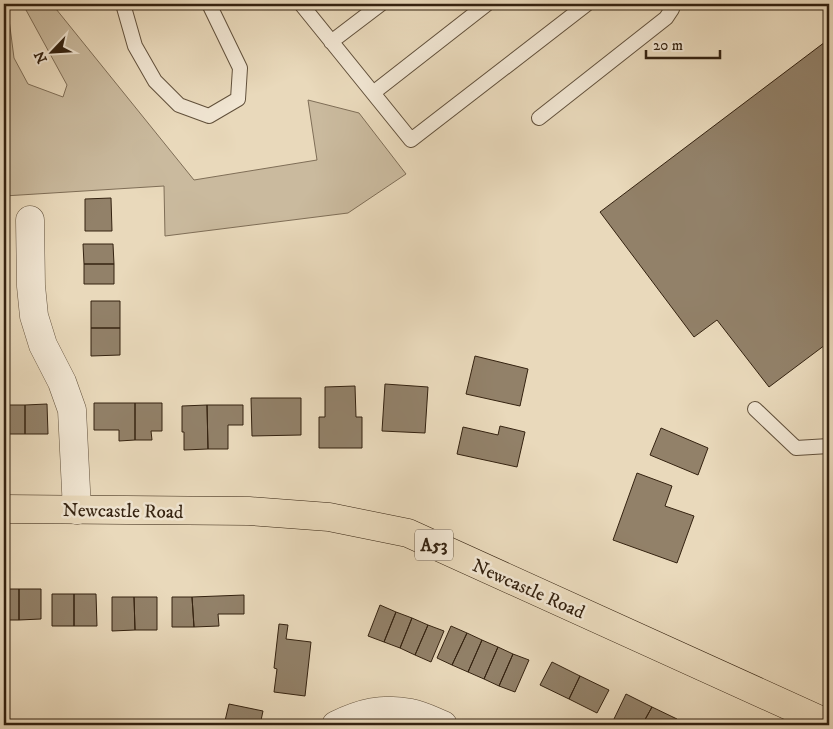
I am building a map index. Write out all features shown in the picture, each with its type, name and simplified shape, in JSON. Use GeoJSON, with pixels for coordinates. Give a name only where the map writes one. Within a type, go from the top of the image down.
{"type":"FeatureCollection","features":[{"type":"Feature","properties":{"kind":"highway","name":"Newcastle Road"},"geometry":{"type":"LineString","coordinates":[[4,509],[249,512],[302,515],[329,517],[408,533],[829,724]]}},
{"type":"Feature","properties":{"kind":"street"},"geometry":{"type":"LineString","coordinates":[[30,220],[31,286],[34,316],[42,345],[62,382],[72,410],[77,510]]}},
{"type":"Feature","properties":{"kind":"street"},"geometry":{"type":"LineString","coordinates":[[336,725],[372,711],[390,710],[412,713],[444,725]]}},
{"type":"Feature","properties":{"kind":"lane"},"geometry":{"type":"LineString","coordinates":[[123,4],[135,46],[155,81],[179,105],[209,116],[238,99],[240,68],[209,4]]}},
{"type":"Feature","properties":{"kind":"lane"},"geometry":{"type":"LineString","coordinates":[[301,4],[411,140],[587,4]]}},
{"type":"Feature","properties":{"kind":"lane"},"geometry":{"type":"LineString","coordinates":[[331,42],[381,4]]}},
{"type":"Feature","properties":{"kind":"lane"},"geometry":{"type":"LineString","coordinates":[[373,93],[487,4]]}},
{"type":"Feature","properties":{"kind":"lane"},"geometry":{"type":"LineString","coordinates":[[539,118],[666,18],[672,9],[669,4]]}},
{"type":"Feature","properties":{"kind":"lane"},"geometry":{"type":"LineString","coordinates":[[755,410],[796,448],[829,446]]}},
{"type":"Feature","properties":{"kind":"shaded area"},"geometry":{"type":"Polygon","coordinates":[[[4,4],[7,4],[14,58],[28,84],[63,97],[67,85],[26,10],[32,4],[52,4],[194,180],[317,160],[308,100],[359,113],[406,174],[348,213],[165,236],[164,186],[4,196],[4,4]]]}},
{"type":"Feature","properties":{"kind":"building"},"geometry":{"type":"Polygon","coordinates":[[[829,39],[829,342],[769,387],[717,320],[694,337],[600,212],[829,39]]]}},
{"type":"Feature","properties":{"kind":"building"},"geometry":{"type":"Polygon","coordinates":[[[111,198],[112,231],[85,231],[85,199],[111,198]]]}},
{"type":"Feature","properties":{"kind":"building"},"geometry":{"type":"Polygon","coordinates":[[[83,244],[113,244],[114,264],[84,264],[83,244]]]}},
{"type":"Feature","properties":{"kind":"building"},"geometry":{"type":"Polygon","coordinates":[[[84,264],[114,264],[114,284],[84,284],[84,264]]]}},
{"type":"Feature","properties":{"kind":"building"},"geometry":{"type":"Polygon","coordinates":[[[91,301],[120,301],[120,328],[91,328],[91,301]]]}},
{"type":"Feature","properties":{"kind":"building"},"geometry":{"type":"Polygon","coordinates":[[[91,328],[120,328],[120,355],[91,356],[91,328]]]}},
{"type":"Feature","properties":{"kind":"building"},"geometry":{"type":"Polygon","coordinates":[[[475,356],[528,369],[520,406],[466,394],[475,356]]]}},
{"type":"Feature","properties":{"kind":"building"},"geometry":{"type":"Polygon","coordinates":[[[385,384],[428,387],[425,433],[382,431],[385,384]]]}},
{"type":"Feature","properties":{"kind":"building"},"geometry":{"type":"Polygon","coordinates":[[[355,386],[356,417],[362,417],[362,448],[319,448],[319,417],[325,417],[325,387],[355,386]]]}},
{"type":"Feature","properties":{"kind":"building"},"geometry":{"type":"Polygon","coordinates":[[[251,398],[301,398],[301,435],[252,436],[251,398]]]}},
{"type":"Feature","properties":{"kind":"building"},"geometry":{"type":"Polygon","coordinates":[[[94,403],[135,403],[135,440],[119,441],[119,430],[94,430],[94,403]]]}},
{"type":"Feature","properties":{"kind":"building"},"geometry":{"type":"Polygon","coordinates":[[[135,403],[162,403],[162,431],[151,431],[152,440],[135,440],[135,403]]]}},
{"type":"Feature","properties":{"kind":"building"},"geometry":{"type":"Polygon","coordinates":[[[47,404],[48,434],[25,434],[25,405],[47,404]]]}},
{"type":"Feature","properties":{"kind":"building"},"geometry":{"type":"Polygon","coordinates":[[[4,405],[25,405],[25,434],[4,434],[4,405]]]}},
{"type":"Feature","properties":{"kind":"building"},"geometry":{"type":"Polygon","coordinates":[[[207,405],[243,405],[243,425],[228,425],[228,449],[208,449],[207,405]]]}},
{"type":"Feature","properties":{"kind":"building"},"geometry":{"type":"Polygon","coordinates":[[[207,405],[208,449],[184,450],[182,406],[207,405]]]}},
{"type":"Feature","properties":{"kind":"building"},"geometry":{"type":"Polygon","coordinates":[[[500,426],[525,432],[517,467],[457,454],[463,427],[498,435],[500,426]]]}},
{"type":"Feature","properties":{"kind":"building"},"geometry":{"type":"Polygon","coordinates":[[[661,428],[708,448],[698,475],[650,455],[661,428]]]}},
{"type":"Feature","properties":{"kind":"building"},"geometry":{"type":"Polygon","coordinates":[[[637,473],[672,486],[665,506],[694,516],[677,563],[613,540],[637,473]]]}},
{"type":"Feature","properties":{"kind":"building"},"geometry":{"type":"Polygon","coordinates":[[[4,589],[19,589],[19,620],[4,620],[4,589]]]}},
{"type":"Feature","properties":{"kind":"building"},"geometry":{"type":"Polygon","coordinates":[[[19,589],[41,589],[41,619],[19,620],[19,589]]]}},
{"type":"Feature","properties":{"kind":"building"},"geometry":{"type":"Polygon","coordinates":[[[52,594],[74,594],[74,626],[52,626],[52,594]]]}},
{"type":"Feature","properties":{"kind":"building"},"geometry":{"type":"Polygon","coordinates":[[[74,594],[96,594],[97,626],[74,626],[74,594]]]}},
{"type":"Feature","properties":{"kind":"building"},"geometry":{"type":"Polygon","coordinates":[[[244,595],[244,614],[218,614],[219,626],[194,627],[192,597],[244,595]]]}},
{"type":"Feature","properties":{"kind":"building"},"geometry":{"type":"Polygon","coordinates":[[[112,597],[134,597],[135,630],[112,631],[112,597]]]}},
{"type":"Feature","properties":{"kind":"building"},"geometry":{"type":"Polygon","coordinates":[[[134,597],[157,597],[157,630],[135,630],[134,597]]]}},
{"type":"Feature","properties":{"kind":"building"},"geometry":{"type":"Polygon","coordinates":[[[172,597],[192,597],[194,627],[172,627],[172,597]]]}},
{"type":"Feature","properties":{"kind":"building"},"geometry":{"type":"Polygon","coordinates":[[[380,605],[396,612],[384,642],[368,636],[380,605]]]}},
{"type":"Feature","properties":{"kind":"building"},"geometry":{"type":"Polygon","coordinates":[[[396,612],[412,618],[400,648],[384,642],[396,612]]]}},
{"type":"Feature","properties":{"kind":"building"},"geometry":{"type":"Polygon","coordinates":[[[412,618],[428,625],[415,655],[400,648],[412,618]]]}},
{"type":"Feature","properties":{"kind":"building"},"geometry":{"type":"Polygon","coordinates":[[[279,624],[288,625],[286,639],[311,642],[305,696],[274,692],[277,669],[274,668],[279,624]]]}},
{"type":"Feature","properties":{"kind":"building"},"geometry":{"type":"Polygon","coordinates":[[[428,625],[444,631],[431,662],[415,655],[428,625]]]}},
{"type":"Feature","properties":{"kind":"building"},"geometry":{"type":"Polygon","coordinates":[[[451,626],[467,633],[452,665],[437,658],[451,626]]]}},
{"type":"Feature","properties":{"kind":"building"},"geometry":{"type":"Polygon","coordinates":[[[467,633],[482,640],[468,672],[452,665],[467,633]]]}},
{"type":"Feature","properties":{"kind":"building"},"geometry":{"type":"Polygon","coordinates":[[[482,640],[498,647],[484,679],[468,672],[482,640]]]}},
{"type":"Feature","properties":{"kind":"building"},"geometry":{"type":"Polygon","coordinates":[[[498,647],[513,654],[499,686],[484,679],[498,647]]]}},
{"type":"Feature","properties":{"kind":"building"},"geometry":{"type":"Polygon","coordinates":[[[513,654],[529,660],[515,692],[499,686],[513,654]]]}},
{"type":"Feature","properties":{"kind":"building"},"geometry":{"type":"Polygon","coordinates":[[[552,662],[580,676],[569,699],[540,685],[552,662]]]}},
{"type":"Feature","properties":{"kind":"building"},"geometry":{"type":"Polygon","coordinates":[[[580,676],[609,690],[597,713],[569,699],[580,676]]]}},
{"type":"Feature","properties":{"kind":"building"},"geometry":{"type":"Polygon","coordinates":[[[626,694],[652,707],[642,725],[621,725],[613,721],[626,694]]]}},
{"type":"Feature","properties":{"kind":"building"},"geometry":{"type":"Polygon","coordinates":[[[229,704],[263,711],[260,725],[224,725],[229,704]]]}},
{"type":"Feature","properties":{"kind":"building"},"geometry":{"type":"Polygon","coordinates":[[[652,707],[677,719],[674,725],[642,725],[652,707]]]}}]}
